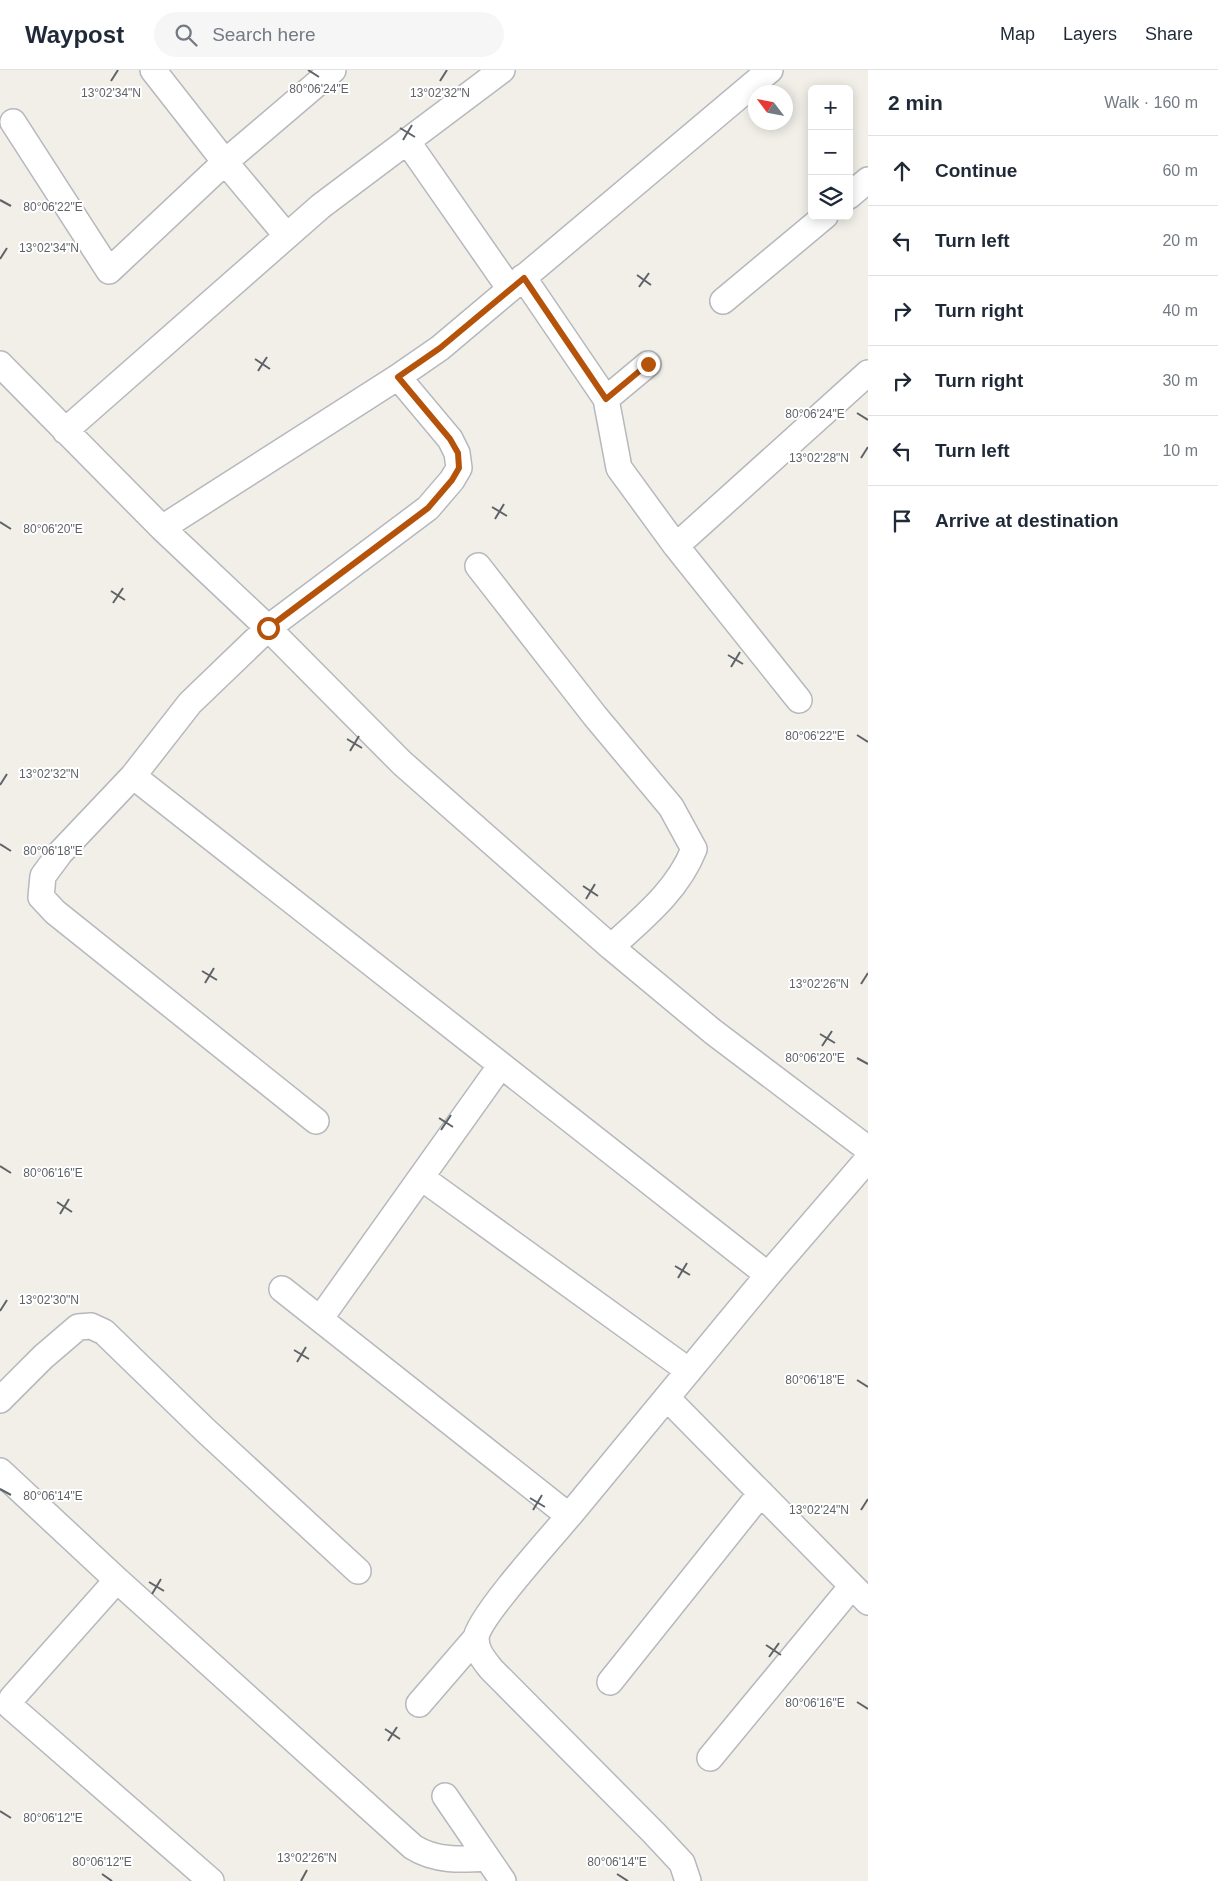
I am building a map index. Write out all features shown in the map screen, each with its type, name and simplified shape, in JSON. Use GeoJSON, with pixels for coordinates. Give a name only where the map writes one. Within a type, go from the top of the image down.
{"type":"FeatureCollection","features":[{"type":"Feature","properties":{"kind":"street"},"geometry":{"type":"LineString","coordinates":[[153,70],[225,162],[287,236]]}},
{"type":"Feature","properties":{"kind":"street"},"geometry":{"type":"LineString","coordinates":[[13,122],[109,271],[225,162],[333,70]]}},
{"type":"Feature","properties":{"kind":"street"},"geometry":{"type":"LineString","coordinates":[[65,431],[321,206],[502,70]]}},
{"type":"Feature","properties":{"kind":"street"},"geometry":{"type":"LineString","coordinates":[[162,528],[398,377],[440,348],[770,70]]}},
{"type":"Feature","properties":{"kind":"street"},"geometry":{"type":"LineString","coordinates":[[408,141],[606,399],[619,468],[676,546],[799,700]]}},
{"type":"Feature","properties":{"kind":"street"},"geometry":{"type":"LineString","coordinates":[[853,193],[868,180]]}},
{"type":"Feature","properties":{"kind":"street"},"geometry":{"type":"LineString","coordinates":[[723,301],[820,220]]}},
{"type":"Feature","properties":{"kind":"street"},"geometry":{"type":"LineString","coordinates":[[0,364],[162,528],[268,628],[402,763],[611,947],[712,1031],[868,1149]]}},
{"type":"Feature","properties":{"kind":"street"},"geometry":{"type":"LineString","coordinates":[[606,399],[648,364]]}},
{"type":"Feature","properties":{"kind":"street"},"geometry":{"type":"LineString","coordinates":[[676,546],[868,373]]}},
{"type":"Feature","properties":{"kind":"street"},"geometry":{"type":"LineString","coordinates":[[316,1121],[54,912],[41,897],[43,876],[60,853],[134,776],[190,703],[268,628],[428,508],[452,480],[459,468],[458,453],[450,439],[398,377]]}},
{"type":"Feature","properties":{"kind":"street"},"geometry":{"type":"LineString","coordinates":[[478,566],[595,716],[671,807],[694,849],[688,864],[676,884],[648,914],[611,947]]}},
{"type":"Feature","properties":{"kind":"street"},"geometry":{"type":"LineString","coordinates":[[134,776],[768,1275]]}},
{"type":"Feature","properties":{"kind":"street"},"geometry":{"type":"LineString","coordinates":[[320,1319],[501,1065]]}},
{"type":"Feature","properties":{"kind":"street"},"geometry":{"type":"LineString","coordinates":[[419,1704],[476,1638],[487,1615],[768,1275],[868,1159]]}},
{"type":"Feature","properties":{"kind":"street"},"geometry":{"type":"LineString","coordinates":[[422,1178],[689,1371]]}},
{"type":"Feature","properties":{"kind":"street"},"geometry":{"type":"LineString","coordinates":[[282,1289],[569,1516]]}},
{"type":"Feature","properties":{"kind":"street"},"geometry":{"type":"LineString","coordinates":[[0,1400],[43,1357],[78,1327],[91,1326],[98,1328],[358,1571]]}},
{"type":"Feature","properties":{"kind":"street"},"geometry":{"type":"LineString","coordinates":[[666,1398],[860,1594],[710,1758]]}},
{"type":"Feature","properties":{"kind":"street"},"geometry":{"type":"LineString","coordinates":[[0,1471],[117,1580],[413,1847],[425,1855],[463,1860],[487,1858]]}},
{"type":"Feature","properties":{"kind":"street"},"geometry":{"type":"LineString","coordinates":[[610,1682],[761,1493]]}},
{"type":"Feature","properties":{"kind":"street"},"geometry":{"type":"LineString","coordinates":[[117,1580],[12,1698],[10,1706],[210,1881]]}},
{"type":"Feature","properties":{"kind":"street"},"geometry":{"type":"LineString","coordinates":[[476,1638],[479,1654],[491,1669],[682,1863],[688,1881]]}},
{"type":"Feature","properties":{"kind":"street"},"geometry":{"type":"LineString","coordinates":[[445,1796],[503,1881]]}},
{"type":"Feature","properties":{"kind":"route"},"geometry":{"type":"LineString","coordinates":[[268,628],[428,508],[452,480],[459,468],[458,453],[450,439],[398,377],[440,348],[524,278],[606,399],[648,364]]}}]}
